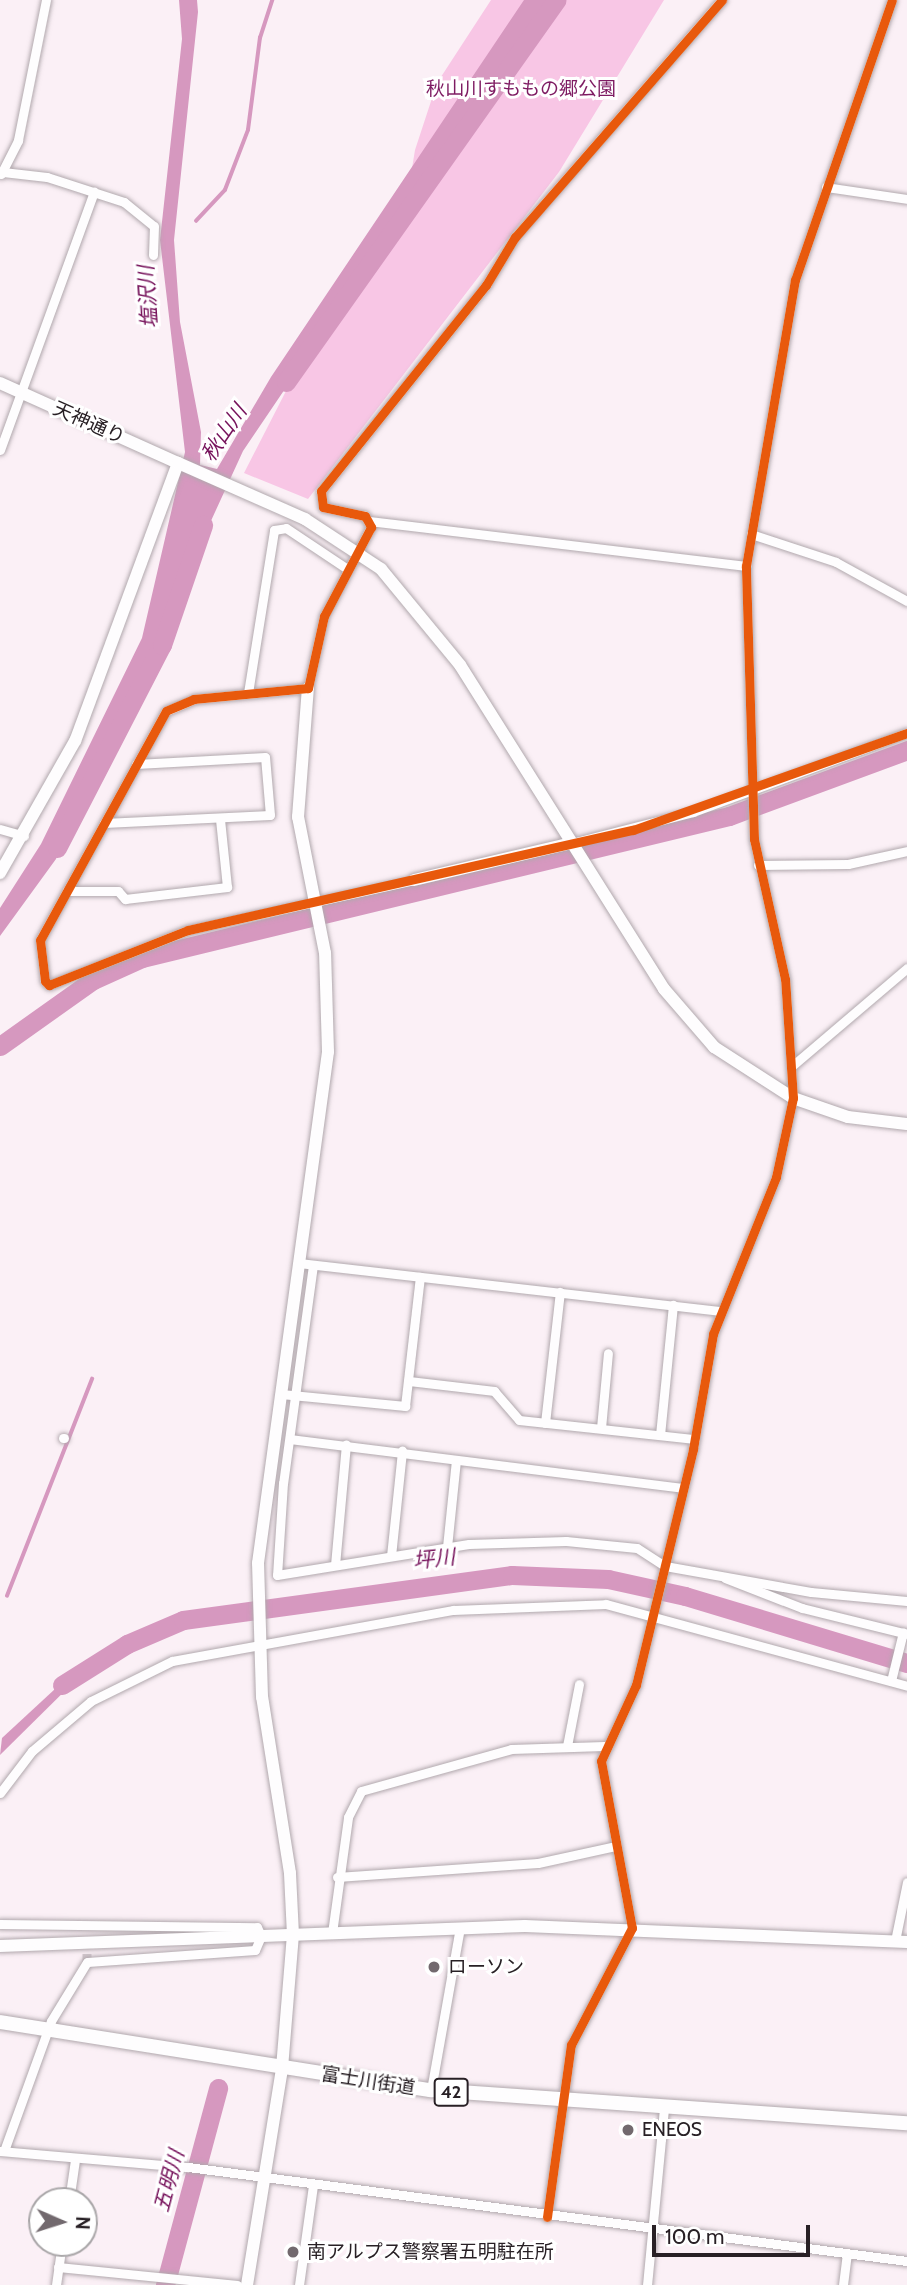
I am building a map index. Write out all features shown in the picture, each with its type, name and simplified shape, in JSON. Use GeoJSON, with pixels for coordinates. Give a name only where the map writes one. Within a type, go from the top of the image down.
{"type":"FeatureCollection","features":[{"type":"Feature","properties":{"kind":"main road","name":"富士川街道"},"geometry":{"type":"LineString","coordinates":[[0,2022],[431,2090],[664,2110],[907,2123]]}},
{"type":"Feature","properties":{"kind":"street"},"geometry":{"type":"LineString","coordinates":[[46,0],[18,140],[2,174],[94,192],[124,202],[154,226],[153,255]]}},
{"type":"Feature","properties":{"kind":"street"},"geometry":{"type":"LineString","coordinates":[[722,0],[515,237],[486,285],[321,491],[323,507],[369,521],[398,519],[746,566]]}},
{"type":"Feature","properties":{"kind":"street"},"geometry":{"type":"LineString","coordinates":[[547,2217],[571,2045],[632,1928],[601,1777],[604,1746],[636,1685],[695,1438],[721,1311],[772,1189],[793,1098],[785,979],[758,865],[752,816],[746,566],[796,280],[892,0]]}},
{"type":"Feature","properties":{"kind":"street"},"geometry":{"type":"LineString","coordinates":[[826,187],[907,199]]}},
{"type":"Feature","properties":{"kind":"street"},"geometry":{"type":"LineString","coordinates":[[0,450],[24,394],[94,192]]}},
{"type":"Feature","properties":{"kind":"street","name":"天神通り"},"geometry":{"type":"LineString","coordinates":[[0,383],[242,493],[356,550],[429,622],[684,1016],[723,1053],[793,1098],[848,1117],[907,1124]]}},
{"type":"Feature","properties":{"kind":"street"},"geometry":{"type":"LineString","coordinates":[[0,873],[24,836],[75,741],[178,463]]}},
{"type":"Feature","properties":{"kind":"street"},"geometry":{"type":"LineString","coordinates":[[247,2285],[282,2068],[293,1935],[258,1642],[257,1594],[281,1394],[328,1052],[329,996],[298,817],[308,688],[324,616],[369,521]]}},
{"type":"Feature","properties":{"kind":"street"},"geometry":{"type":"LineString","coordinates":[[248,693],[274,530],[286,528],[346,568]]}},
{"type":"Feature","properties":{"kind":"street"},"geometry":{"type":"LineString","coordinates":[[751,534],[836,562],[907,601]]}},
{"type":"Feature","properties":{"kind":"street"},"geometry":{"type":"LineString","coordinates":[[308,688],[180,701],[166,711],[40,940],[49,985],[188,930],[314,904],[572,844],[752,794],[907,733]]}},
{"type":"Feature","properties":{"kind":"street"},"geometry":{"type":"LineString","coordinates":[[104,823],[270,815],[265,757],[136,764]]}},
{"type":"Feature","properties":{"kind":"street"},"geometry":{"type":"LineString","coordinates":[[67,891],[118,891],[125,899],[227,887],[220,818]]}},
{"type":"Feature","properties":{"kind":"street"},"geometry":{"type":"LineString","coordinates":[[0,829],[24,836]]}},
{"type":"Feature","properties":{"kind":"street"},"geometry":{"type":"LineString","coordinates":[[758,865],[848,864],[907,851]]}},
{"type":"Feature","properties":{"kind":"street"},"geometry":{"type":"LineString","coordinates":[[792,1066],[907,968]]}},
{"type":"Feature","properties":{"kind":"street"},"geometry":{"type":"LineString","coordinates":[[299,1263],[721,1311]]}},
{"type":"Feature","properties":{"kind":"street"},"geometry":{"type":"LineString","coordinates":[[313,1265],[290,1439],[277,1575],[447,1547],[566,1541],[637,1548],[665,1566],[907,1601]]}},
{"type":"Feature","properties":{"kind":"street"},"geometry":{"type":"LineString","coordinates":[[281,1394],[405,1406],[419,1276]]}},
{"type":"Feature","properties":{"kind":"street"},"geometry":{"type":"LineString","coordinates":[[545,1423],[560,1292]]}},
{"type":"Feature","properties":{"kind":"street"},"geometry":{"type":"LineString","coordinates":[[660,1435],[673,1305]]}},
{"type":"Feature","properties":{"kind":"street"},"geometry":{"type":"LineString","coordinates":[[601,1429],[608,1353]]}},
{"type":"Feature","properties":{"kind":"street"},"geometry":{"type":"LineString","coordinates":[[408,1381],[494,1391],[519,1420],[695,1438]]}},
{"type":"Feature","properties":{"kind":"street"},"geometry":{"type":"LineString","coordinates":[[290,1439],[682,1488]]}},
{"type":"Feature","properties":{"kind":"street"},"geometry":{"type":"LineString","coordinates":[[335,1565],[346,1445]]}},
{"type":"Feature","properties":{"kind":"street"},"geometry":{"type":"LineString","coordinates":[[391,1556],[401,1451]]}},
{"type":"Feature","properties":{"kind":"street"},"geometry":{"type":"LineString","coordinates":[[447,1547],[456,1460]]}},
{"type":"Feature","properties":{"kind":"street"},"geometry":{"type":"LineString","coordinates":[[720,1575],[739,1589],[904,1635],[892,1678]]}},
{"type":"Feature","properties":{"kind":"street"},"geometry":{"type":"LineString","coordinates":[[0,1793],[32,1751],[91,1701],[172,1661],[258,1642],[453,1610],[606,1604],[655,1611],[892,1678],[907,1686]]}},
{"type":"Feature","properties":{"kind":"street"},"geometry":{"type":"LineString","coordinates":[[892,1678],[907,1692]]}},
{"type":"Feature","properties":{"kind":"street"},"geometry":{"type":"LineString","coordinates":[[568,1746],[579,1684]]}},
{"type":"Feature","properties":{"kind":"street"},"geometry":{"type":"LineString","coordinates":[[332,1933],[337,1877],[348,1817],[361,1791],[422,1778],[471,1757],[568,1746],[604,1746]]}},
{"type":"Feature","properties":{"kind":"street"},"geometry":{"type":"LineString","coordinates":[[337,1877],[538,1863],[616,1846]]}},
{"type":"Feature","properties":{"kind":"street"},"geometry":{"type":"LineString","coordinates":[[0,1946],[460,1928],[632,1928],[901,1941],[907,1883]]}},
{"type":"Feature","properties":{"kind":"street"},"geometry":{"type":"LineString","coordinates":[[0,1924],[257,1927],[261,1936],[256,1950],[87,1962],[48,2030],[2,2151],[75,2160],[188,2167],[547,2217],[907,2260]]}},
{"type":"Feature","properties":{"kind":"street"},"geometry":{"type":"LineString","coordinates":[[87,1925],[87,1939]]}},
{"type":"Feature","properties":{"kind":"street"},"geometry":{"type":"LineString","coordinates":[[431,2090],[460,1928]]}},
{"type":"Feature","properties":{"kind":"street"},"geometry":{"type":"LineString","coordinates":[[647,2285],[664,2110]]}},
{"type":"Feature","properties":{"kind":"street"},"geometry":{"type":"LineString","coordinates":[[71,2187],[75,2160]]}},
{"type":"Feature","properties":{"kind":"street"},"geometry":{"type":"LineString","coordinates":[[299,2285],[313,2185]]}},
{"type":"Feature","properties":{"kind":"street"},"geometry":{"type":"LineString","coordinates":[[843,2285],[848,2253]]}},
{"type":"Feature","properties":{"kind":"street"},"geometry":{"type":"LineString","coordinates":[[56,2285],[60,2257]]}},
{"type":"Feature","properties":{"kind":"street"},"geometry":{"type":"LineString","coordinates":[[58,2267],[237,2285]]}},
{"type":"Feature","properties":{"kind":"green space","name":"秋山川すももの郷公園"},"geometry":{"type":"Polygon","coordinates":[[[491,0],[664,0],[559,172],[308,499],[244,473],[286,391],[402,229],[415,150],[437,83],[491,0]]]}},
{"type":"Feature","properties":{"kind":"shaded area"},"geometry":{"type":"Polygon","coordinates":[[[179,0],[197,0],[198,12],[174,240],[180,322],[201,432],[200,465],[217,469],[271,377],[524,0],[548,0],[243,451],[56,859],[0,936],[0,908],[41,844],[142,638],[185,452],[160,240],[182,39],[179,0]]]}},
{"type":"Feature","properties":{"kind":"shaded area"},"geometry":{"type":"Polygon","coordinates":[[[82,1664],[84,1672],[0,1755],[2,1738],[82,1664]]]}},
{"type":"Feature","properties":{"kind":"waterway"},"geometry":{"type":"LineString","coordinates":[[196,221],[225,190],[248,130],[260,38],[272,0]]}},
{"type":"Feature","properties":{"kind":"waterway","name":"秋山川"},"geometry":{"type":"LineString","coordinates":[[286,382],[556,0]]}},
{"type":"Feature","properties":{"kind":"waterway","name":"秋山川"},"geometry":{"type":"LineString","coordinates":[[57,848],[162,645],[203,525]]}},
{"type":"Feature","properties":{"kind":"waterway"},"geometry":{"type":"LineString","coordinates":[[0,1046],[93,980],[142,958],[729,816],[907,750]]}},
{"type":"Feature","properties":{"kind":"waterway"},"geometry":{"type":"LineString","coordinates":[[7,1596],[92,1379]]}},
{"type":"Feature","properties":{"kind":"waterway","name":"坪川"},"geometry":{"type":"LineString","coordinates":[[62,1685],[127,1644],[183,1620],[512,1575],[608,1579],[685,1596],[907,1663]]}},
{"type":"Feature","properties":{"kind":"waterway","name":"五明川"},"geometry":{"type":"LineString","coordinates":[[165,2285],[218,2088]]}},
{"type":"Feature","properties":{"kind":"tunnel"},"geometry":{"type":"LineString","coordinates":[[87,1939],[87,1962]]}},
{"type":"Feature","properties":{"kind":"cycle path"},"geometry":{"type":"LineString","coordinates":[[722,0],[515,237],[486,285],[321,491],[323,507],[365,516],[371,527],[324,616],[308,688],[194,699],[166,711],[40,940],[45,981],[49,985],[188,930],[633,830],[907,733]]}},
{"type":"Feature","properties":{"kind":"cycle path"},"geometry":{"type":"LineString","coordinates":[[547,2217],[571,2045],[632,1928],[601,1761],[636,1685],[693,1449],[713,1334],[776,1177],[793,1098],[785,979],[754,839],[746,566],[795,280],[892,0]]}},
{"type":"Feature","properties":{"kind":"place","name":"ローソン"},"geometry":{"type":"Point","coordinates":[434,1967]}},
{"type":"Feature","properties":{"kind":"place","name":"ENEOS"},"geometry":{"type":"Point","coordinates":[628,2130]}},
{"type":"Feature","properties":{"kind":"place","name":"南アルプス警察署五明駐在所"},"geometry":{"type":"Point","coordinates":[293,2252]}},
{"type":"Feature","properties":{"kind":"water label","name":"塩沢川"},"geometry":{"type":"Point","coordinates":[148,297]}}]}
